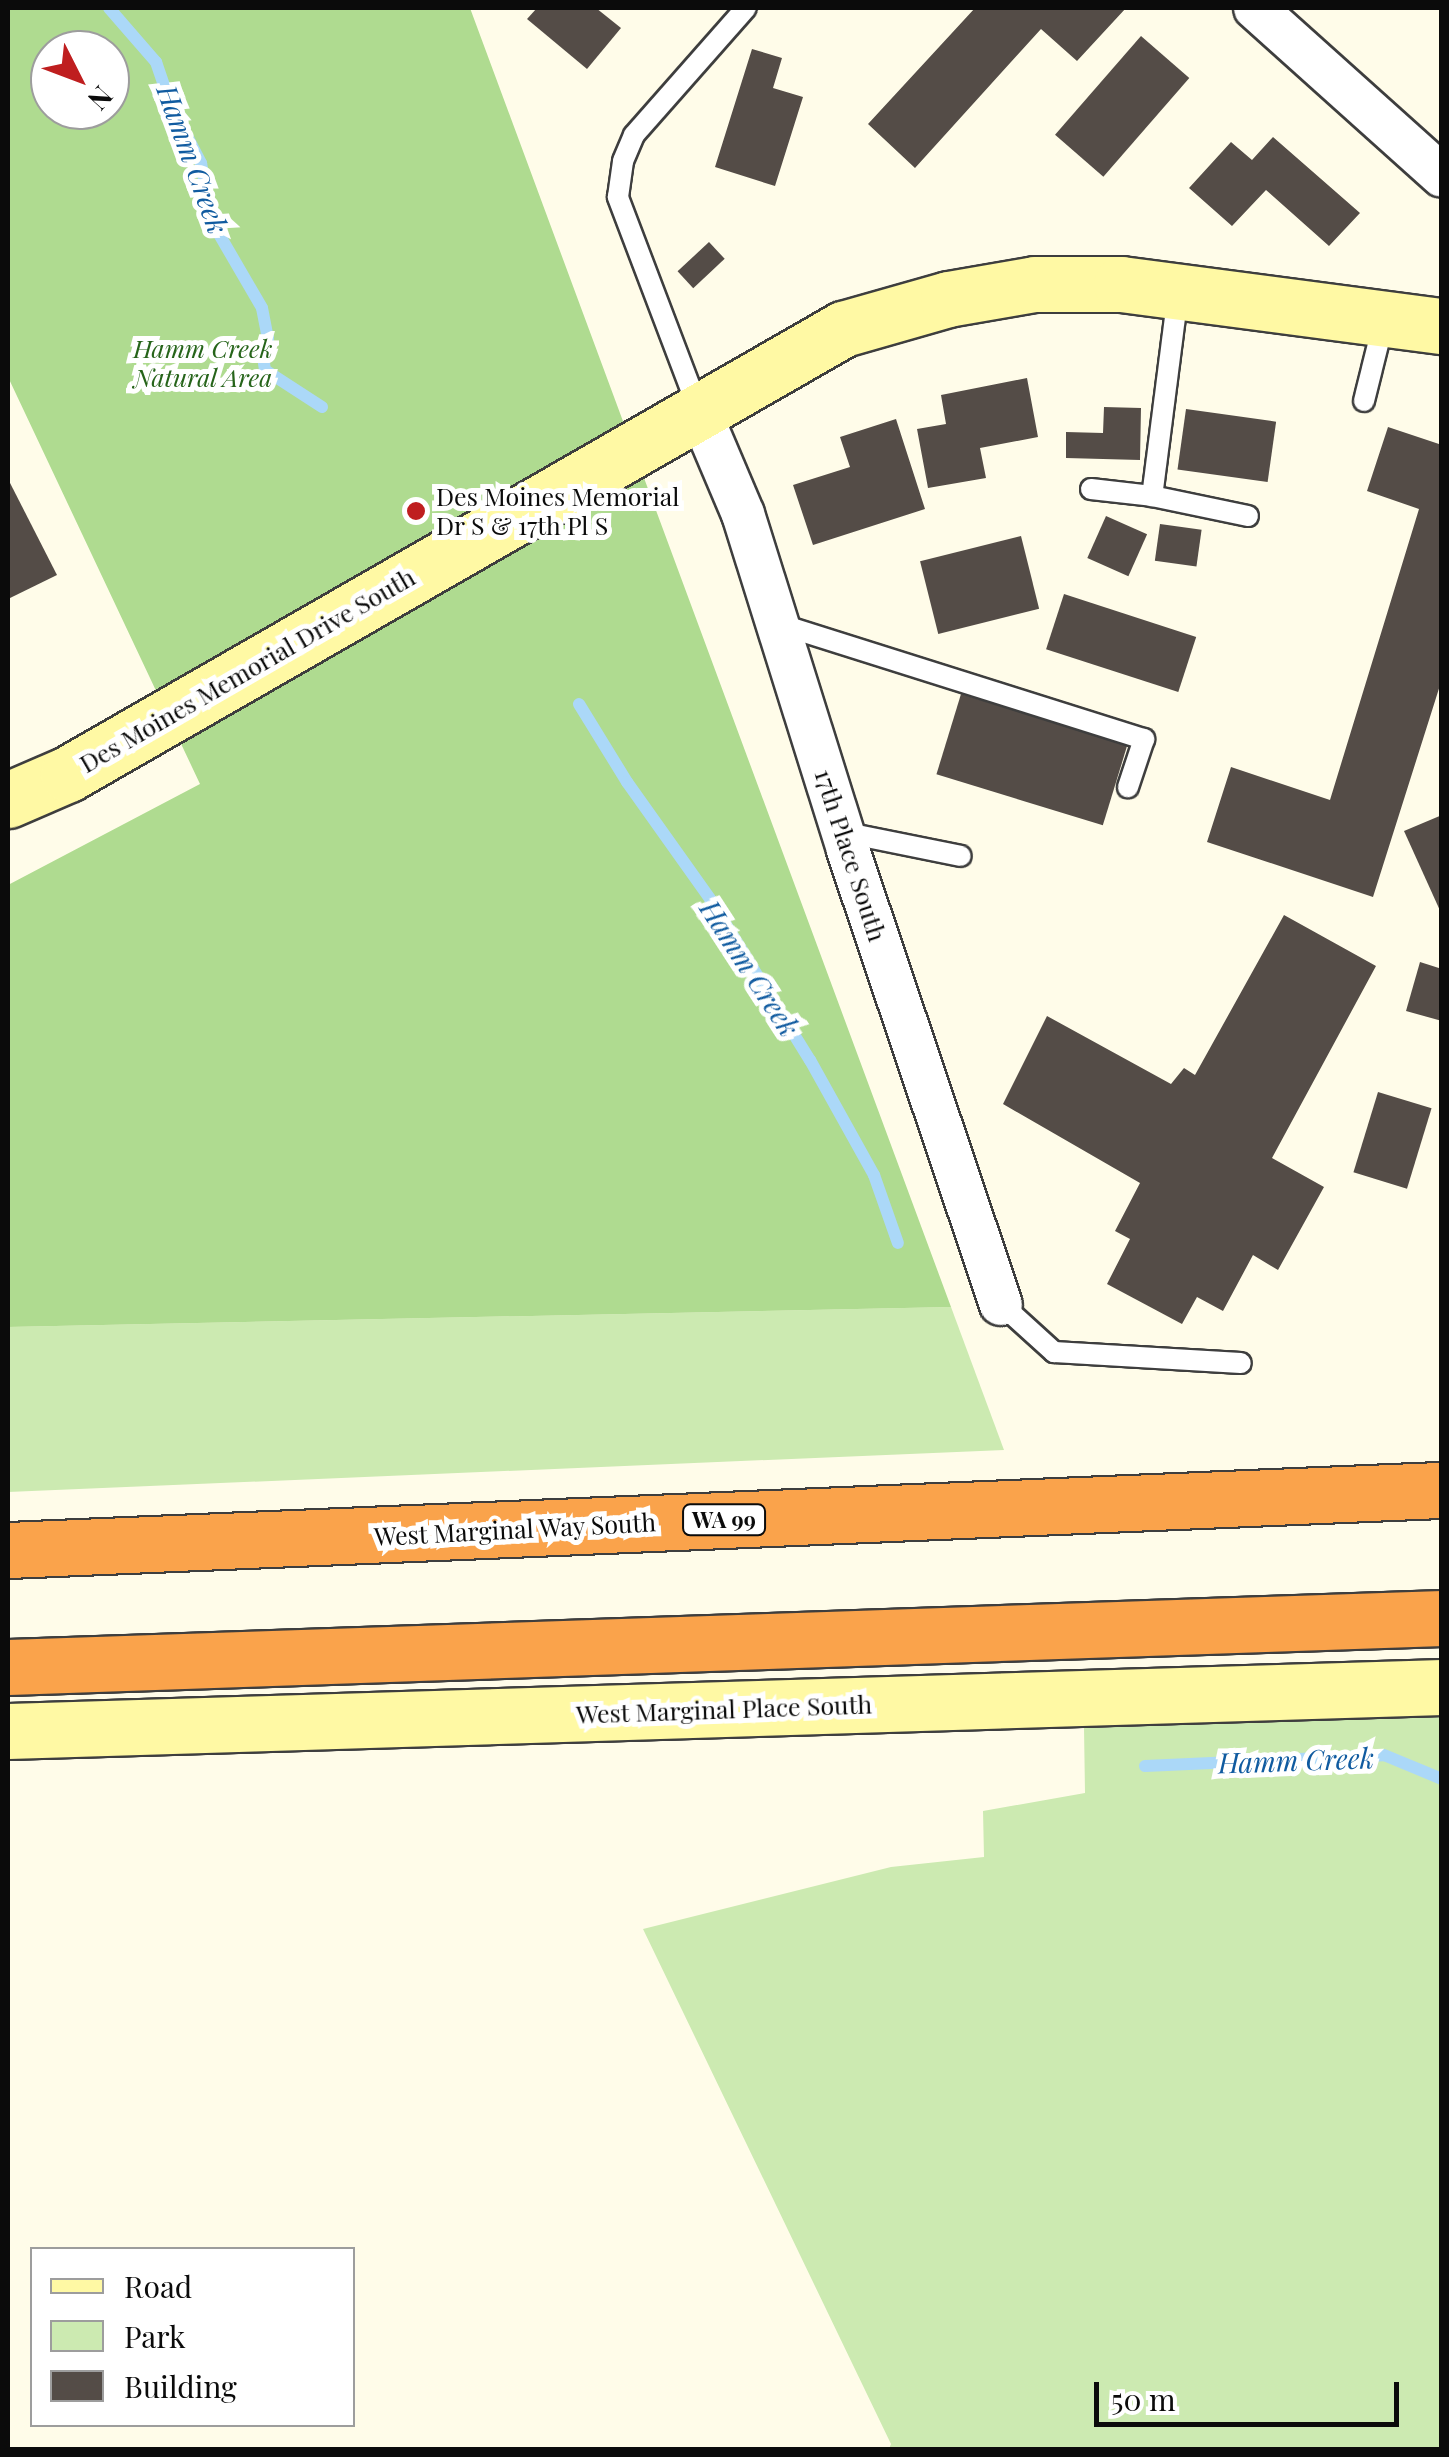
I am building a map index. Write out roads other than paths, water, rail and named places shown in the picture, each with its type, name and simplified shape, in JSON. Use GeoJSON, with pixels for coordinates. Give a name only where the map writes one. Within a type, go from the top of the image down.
{"type":"FeatureCollection","features":[{"type":"Feature","properties":{"kind":"highway","name":"West Marginal Way South"},"geometry":{"type":"LineString","coordinates":[[8,1550],[1442,1490]]}},
{"type":"Feature","properties":{"kind":"highway"},"geometry":{"type":"LineString","coordinates":[[8,1666],[1442,1618]]}},
{"type":"Feature","properties":{"kind":"main road","name":"Des Moines Memorial Drive South"},"geometry":{"type":"LineString","coordinates":[[8,800],[68,774],[698,408],[843,329],[948,299],[1035,284],[1120,284],[1442,326]]}},
{"type":"Feature","properties":{"kind":"main road","name":"West Marginal Place South"},"geometry":{"type":"LineString","coordinates":[[8,1731],[1442,1687]]}},
{"type":"Feature","properties":{"kind":"street"},"geometry":{"type":"LineString","coordinates":[[1256,8],[1442,176]]}},
{"type":"Feature","properties":{"kind":"street","name":"17th Place South"},"geometry":{"type":"LineString","coordinates":[[698,408],[743,514],[842,832],[1001,1304]]}},
{"type":"Feature","properties":{"kind":"lane"},"geometry":{"type":"LineString","coordinates":[[698,408],[618,197],[620,179],[634,135],[746,8]]}},
{"type":"Feature","properties":{"kind":"lane"},"geometry":{"type":"LineString","coordinates":[[1152,496],[1178,292]]}},
{"type":"Feature","properties":{"kind":"lane"},"geometry":{"type":"LineString","coordinates":[[1364,401],[1385,318]]}},
{"type":"Feature","properties":{"kind":"lane"},"geometry":{"type":"LineString","coordinates":[[1091,489],[1152,496],[1248,516]]}},
{"type":"Feature","properties":{"kind":"lane"},"geometry":{"type":"LineString","coordinates":[[777,623],[1144,738],[1128,787]]}},
{"type":"Feature","properties":{"kind":"lane"},"geometry":{"type":"LineString","coordinates":[[842,832],[961,856]]}},
{"type":"Feature","properties":{"kind":"lane"},"geometry":{"type":"LineString","coordinates":[[1001,1304],[1054,1352],[1241,1363]]}},
{"type":"Feature","properties":{"kind":"waterway","name":"Hamm Creek"},"geometry":{"type":"LineString","coordinates":[[109,8],[156,62],[170,103],[201,163],[212,222],[262,308],[268,338],[263,356],[265,370],[322,407]]}},
{"type":"Feature","properties":{"kind":"waterway","name":"Hamm Creek"},"geometry":{"type":"LineString","coordinates":[[579,704],[627,782],[710,899],[810,1060],[874,1175],[898,1243]]}},
{"type":"Feature","properties":{"kind":"waterway","name":"Hamm Creek"},"geometry":{"type":"LineString","coordinates":[[1145,1766],[1384,1755],[1442,1779]]}},
{"type":"Feature","properties":{"kind":"place","name":"Des Moines Memorial Dr S & 17th Pl S"},"geometry":{"type":"Point","coordinates":[416,511]}},
{"type":"Feature","properties":{"kind":"park label","name":"Hamm Creek Natural Area"},"geometry":{"type":"Point","coordinates":[203,364]}}]}
